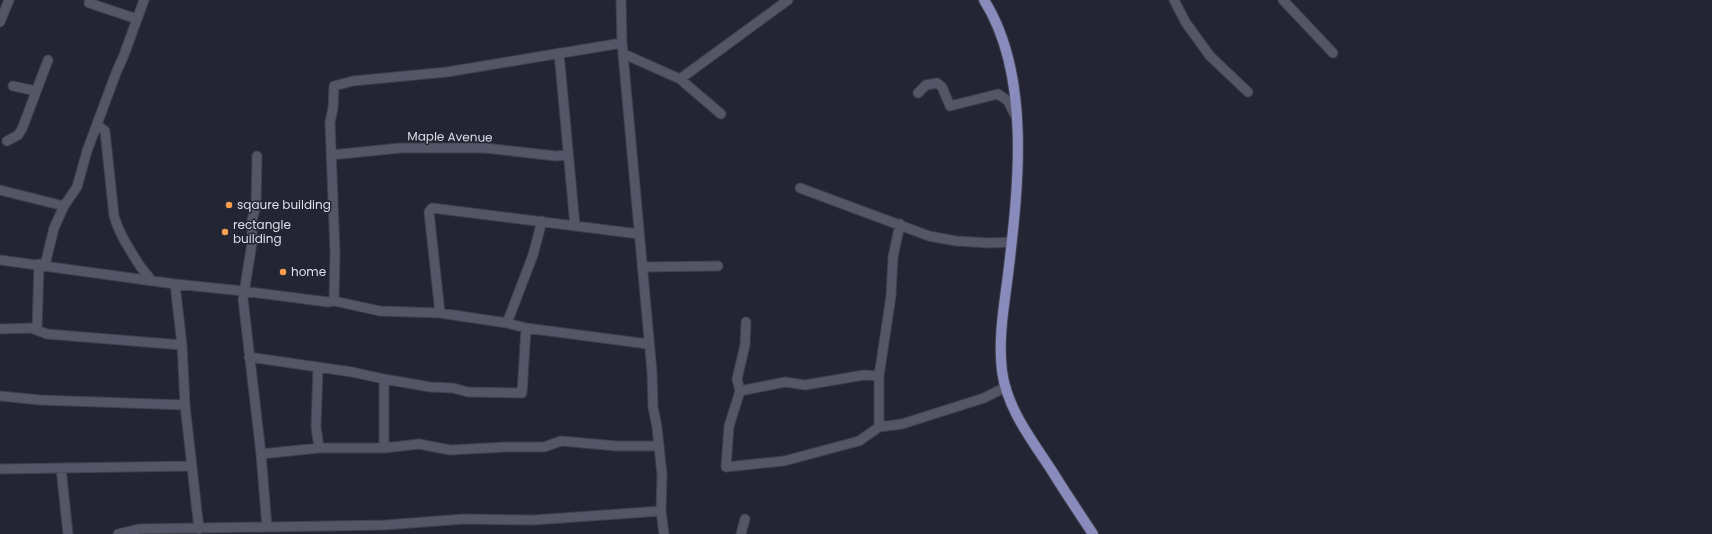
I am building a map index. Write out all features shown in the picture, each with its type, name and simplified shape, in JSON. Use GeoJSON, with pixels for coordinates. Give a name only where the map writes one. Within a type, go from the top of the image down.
{"type":"FeatureCollection","features":[{"type":"Feature","properties":{"kind":"main road"},"geometry":{"type":"LineString","coordinates":[[984,0],[1007,49],[1018,122],[1015,209],[1002,323],[1001,355],[1006,387],[1030,439],[1093,534]]}},
{"type":"Feature","properties":{"kind":"street"},"geometry":{"type":"LineString","coordinates":[[0,22],[9,0]]}},
{"type":"Feature","properties":{"kind":"street"},"geometry":{"type":"LineString","coordinates":[[37,330],[42,264],[54,228],[64,206],[77,187],[97,125],[144,0]]}},
{"type":"Feature","properties":{"kind":"street"},"geometry":{"type":"LineString","coordinates":[[621,0],[622,43],[653,407],[657,427],[662,475],[661,511],[664,534]]}},
{"type":"Feature","properties":{"kind":"street"},"geometry":{"type":"LineString","coordinates":[[680,79],[788,0]]}},
{"type":"Feature","properties":{"kind":"street"},"geometry":{"type":"LineString","coordinates":[[1174,0],[1186,23],[1210,56],[1248,92]]}},
{"type":"Feature","properties":{"kind":"street"},"geometry":{"type":"LineString","coordinates":[[1283,0],[1333,53]]}},
{"type":"Feature","properties":{"kind":"street"},"geometry":{"type":"LineString","coordinates":[[89,3],[116,13],[137,18]]}},
{"type":"Feature","properties":{"kind":"street"},"geometry":{"type":"LineString","coordinates":[[334,301],[330,122],[333,108],[334,86],[352,80],[447,72],[622,43]]}},
{"type":"Feature","properties":{"kind":"street"},"geometry":{"type":"LineString","coordinates":[[559,53],[575,226]]}},
{"type":"Feature","properties":{"kind":"street"},"geometry":{"type":"LineString","coordinates":[[624,54],[680,79],[721,114]]}},
{"type":"Feature","properties":{"kind":"street"},"geometry":{"type":"LineString","coordinates":[[8,141],[18,135],[22,129],[48,60]]}},
{"type":"Feature","properties":{"kind":"street"},"geometry":{"type":"LineString","coordinates":[[918,93],[926,85],[937,83],[942,87],[950,106],[998,94],[1008,101],[1018,122]]}},
{"type":"Feature","properties":{"kind":"street"},"geometry":{"type":"LineString","coordinates":[[13,86],[36,91]]}},
{"type":"Feature","properties":{"kind":"street"},"geometry":{"type":"LineString","coordinates":[[97,125],[104,131],[114,216],[117,228],[127,247],[135,256],[138,264],[152,281]]}},
{"type":"Feature","properties":{"kind":"street","name":"Maple Avenue"},"geometry":{"type":"LineString","coordinates":[[331,155],[400,148],[485,148],[568,156]]}},
{"type":"Feature","properties":{"kind":"street"},"geometry":{"type":"LineString","coordinates":[[256,156],[256,206],[252,220],[252,243],[243,291],[243,299],[261,454],[267,527]]}},
{"type":"Feature","properties":{"kind":"street"},"geometry":{"type":"LineString","coordinates":[[800,188],[929,236],[956,241],[990,243],[1012,242]]}},
{"type":"Feature","properties":{"kind":"street"},"geometry":{"type":"LineString","coordinates":[[0,190],[64,206]]}},
{"type":"Feature","properties":{"kind":"street"},"geometry":{"type":"LineString","coordinates":[[440,313],[429,212],[432,208],[639,234]]}},
{"type":"Feature","properties":{"kind":"street"},"geometry":{"type":"LineString","coordinates":[[507,323],[533,255],[542,221]]}},
{"type":"Feature","properties":{"kind":"street"},"geometry":{"type":"LineString","coordinates":[[879,427],[879,376],[891,296],[893,257],[900,224]]}},
{"type":"Feature","properties":{"kind":"street"},"geometry":{"type":"LineString","coordinates":[[0,260],[42,264],[175,284],[328,302],[334,301],[380,311],[440,313],[507,323],[526,328],[648,344]]}},
{"type":"Feature","properties":{"kind":"street"},"geometry":{"type":"LineString","coordinates":[[642,267],[718,266]]}},
{"type":"Feature","properties":{"kind":"street"},"geometry":{"type":"LineString","coordinates":[[175,284],[182,345],[185,405],[199,528]]}},
{"type":"Feature","properties":{"kind":"street"},"geometry":{"type":"LineString","coordinates":[[746,322],[745,345],[737,379],[740,390],[729,426],[726,467],[784,461],[859,440],[879,427],[902,424],[984,398],[1006,387]]}},
{"type":"Feature","properties":{"kind":"street"},"geometry":{"type":"LineString","coordinates":[[0,329],[31,328],[47,334],[182,345]]}},
{"type":"Feature","properties":{"kind":"street"},"geometry":{"type":"LineString","coordinates":[[250,357],[310,365],[318,368],[352,372],[430,387],[453,388],[468,392],[522,393],[526,328]]}},
{"type":"Feature","properties":{"kind":"street"},"geometry":{"type":"LineString","coordinates":[[318,368],[316,428],[319,448]]}},
{"type":"Feature","properties":{"kind":"street"},"geometry":{"type":"LineString","coordinates":[[740,390],[785,382],[805,385],[864,375],[879,376]]}},
{"type":"Feature","properties":{"kind":"street"},"geometry":{"type":"LineString","coordinates":[[384,379],[384,448]]}},
{"type":"Feature","properties":{"kind":"street"},"geometry":{"type":"LineString","coordinates":[[0,396],[40,400],[185,405]]}},
{"type":"Feature","properties":{"kind":"street"},"geometry":{"type":"LineString","coordinates":[[261,454],[319,448],[384,448],[419,444],[450,450],[506,447],[544,447],[561,442],[617,446],[658,446]]}},
{"type":"Feature","properties":{"kind":"street"},"geometry":{"type":"LineString","coordinates":[[0,469],[192,466]]}},
{"type":"Feature","properties":{"kind":"street"},"geometry":{"type":"LineString","coordinates":[[62,468],[68,534]]}},
{"type":"Feature","properties":{"kind":"street"},"geometry":{"type":"LineString","coordinates":[[118,534],[139,529],[154,532],[199,528],[267,527],[385,529],[464,519],[534,520],[661,511]]}},
{"type":"Feature","properties":{"kind":"street"},"geometry":{"type":"LineString","coordinates":[[741,534],[745,519]]}},
{"type":"Feature","properties":{"kind":"place","name":"sqaure building"},"geometry":{"type":"Point","coordinates":[229,205]}},
{"type":"Feature","properties":{"kind":"place","name":"rectangle building"},"geometry":{"type":"Point","coordinates":[225,232]}},
{"type":"Feature","properties":{"kind":"place","name":"home"},"geometry":{"type":"Point","coordinates":[283,272]}}]}
